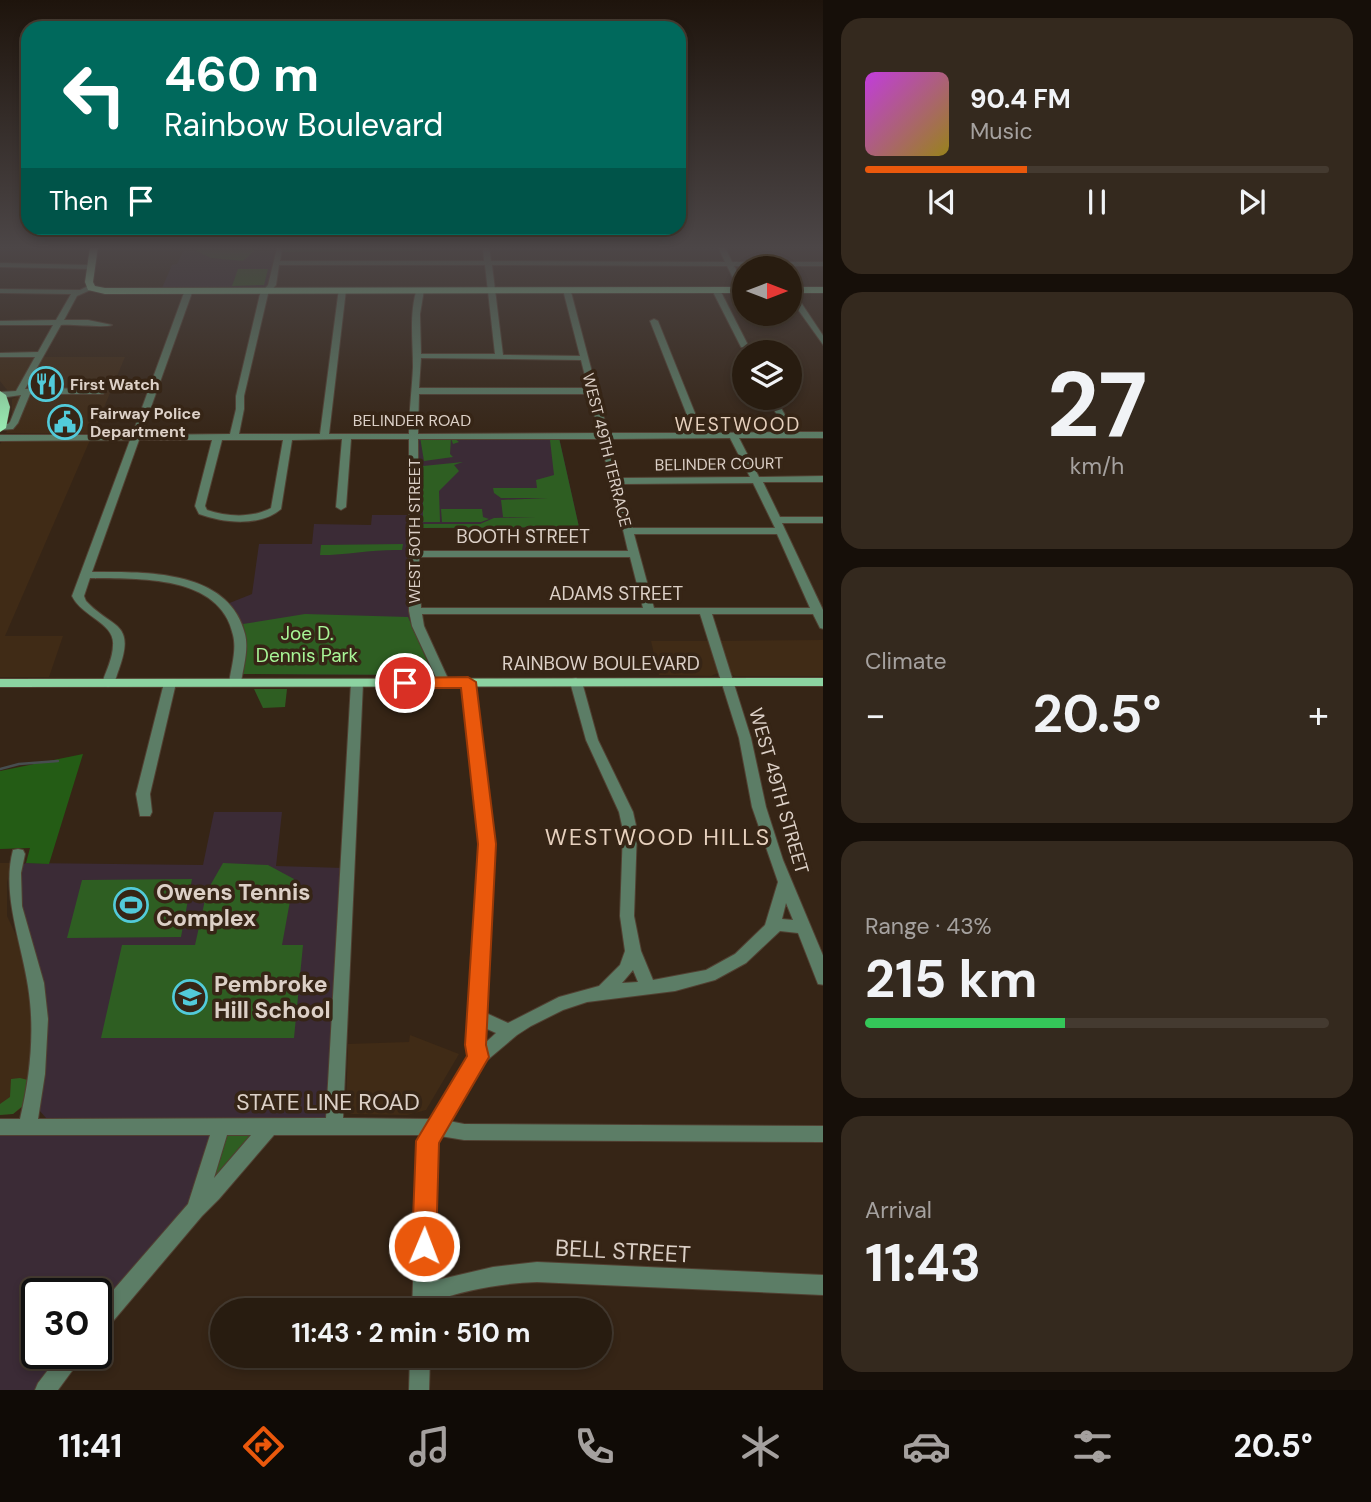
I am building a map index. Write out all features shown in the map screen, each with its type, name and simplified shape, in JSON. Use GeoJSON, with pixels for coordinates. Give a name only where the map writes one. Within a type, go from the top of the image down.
{"type":"FeatureCollection","features":[{"type":"Feature","properties":{"kind":"highway"},"geometry":{"type":"LineString","coordinates":[[0,395],[4,407],[0,427]]}},
{"type":"Feature","properties":{"kind":"main road","name":"RAINBOW BOULEVARD"},"geometry":{"type":"LineString","coordinates":[[0,683],[823,682]]}},
{"type":"Feature","properties":{"kind":"street"},"geometry":{"type":"LineString","coordinates":[[0,427],[14,424],[23,392],[65,312]]}},
{"type":"Feature","properties":{"kind":"street"},"geometry":{"type":"LineString","coordinates":[[108,683],[119,646],[119,636],[80,603],[78,596],[181,312]]}},
{"type":"Feature","properties":{"kind":"street"},"geometry":{"type":"LineString","coordinates":[[234,436],[243,380],[260,312]]}},
{"type":"Feature","properties":{"kind":"street"},"geometry":{"type":"LineString","coordinates":[[324,436],[339,312]]}},
{"type":"Feature","properties":{"kind":"street","name":"WEST 50TH STREET"},"geometry":{"type":"LineString","coordinates":[[416,312],[415,611],[418,626],[444,683]]}},
{"type":"Feature","properties":{"kind":"street"},"geometry":{"type":"LineString","coordinates":[[494,312],[499,358]]}},
{"type":"Feature","properties":{"kind":"street","name":"WEST 49TH TERRACE"},"geometry":{"type":"LineString","coordinates":[[572,312],[649,611]]}},
{"type":"Feature","properties":{"kind":"street"},"geometry":{"type":"LineString","coordinates":[[727,312],[741,340]]}},
{"type":"Feature","properties":{"kind":"street"},"geometry":{"type":"LineString","coordinates":[[803,312],[823,344]]}},
{"type":"Feature","properties":{"kind":"street"},"geometry":{"type":"LineString","coordinates":[[654,321],[699,435]]}},
{"type":"Feature","properties":{"kind":"street"},"geometry":{"type":"LineString","coordinates":[[0,323],[108,325]]}},
{"type":"Feature","properties":{"kind":"street"},"geometry":{"type":"LineString","coordinates":[[0,355],[39,357]]}},
{"type":"Feature","properties":{"kind":"street"},"geometry":{"type":"LineString","coordinates":[[416,356],[584,358]]}},
{"type":"Feature","properties":{"kind":"street"},"geometry":{"type":"LineString","coordinates":[[0,395],[103,390]]}},
{"type":"Feature","properties":{"kind":"street"},"geometry":{"type":"LineString","coordinates":[[414,391],[593,391]]}},
{"type":"Feature","properties":{"kind":"street"},"geometry":{"type":"LineString","coordinates":[[778,410],[786,424],[802,435]]}},
{"type":"Feature","properties":{"kind":"street"},"geometry":{"type":"LineString","coordinates":[[782,435],[786,424]]}},
{"type":"Feature","properties":{"kind":"street"},"geometry":{"type":"LineString","coordinates":[[733,435],[776,520],[823,626]]}},
{"type":"Feature","properties":{"kind":"street","name":"BELINDER ROAD"},"geometry":{"type":"LineString","coordinates":[[0,438],[823,435]]}},
{"type":"Feature","properties":{"kind":"street"},"geometry":{"type":"LineString","coordinates":[[218,436],[200,506],[210,516],[261,516],[276,509],[288,436]]}},
{"type":"Feature","properties":{"kind":"street"},"geometry":{"type":"LineString","coordinates":[[341,507],[347,436]]}},
{"type":"Feature","properties":{"kind":"street","name":"BELINDER COURT"},"geometry":{"type":"LineString","coordinates":[[614,481],[823,479]]}},
{"type":"Feature","properties":{"kind":"street"},"geometry":{"type":"LineString","coordinates":[[776,520],[823,520]]}},
{"type":"Feature","properties":{"kind":"street"},"geometry":{"type":"LineString","coordinates":[[628,531],[781,531]]}},
{"type":"Feature","properties":{"kind":"street","name":"BOOTH STREET"},"geometry":{"type":"LineString","coordinates":[[414,554],[633,554]]}},
{"type":"Feature","properties":{"kind":"street"},"geometry":{"type":"LineString","coordinates":[[85,575],[165,578],[194,586],[218,600],[232,615],[239,634],[235,683]]}},
{"type":"Feature","properties":{"kind":"street","name":"ADAMS STREET"},"geometry":{"type":"LineString","coordinates":[[415,611],[817,611]]}},
{"type":"Feature","properties":{"kind":"street","name":"WEST 49TH STREET"},"geometry":{"type":"LineString","coordinates":[[705,611],[745,738],[759,807],[784,882],[823,979]]}},
{"type":"Feature","properties":{"kind":"street"},"geometry":{"type":"LineString","coordinates":[[468,682],[487,844],[475,1045],[479,1057]]}},
{"type":"Feature","properties":{"kind":"street"},"geometry":{"type":"LineString","coordinates":[[576,682],[592,740],[626,812],[630,830],[626,902],[633,951],[648,988]]}},
{"type":"Feature","properties":{"kind":"street"},"geometry":{"type":"LineString","coordinates":[[145,812],[143,794],[170,683]]}},
{"type":"Feature","properties":{"kind":"street"},"geometry":{"type":"LineString","coordinates":[[334,1127],[357,683]]}},
{"type":"Feature","properties":{"kind":"street"},"geometry":{"type":"LineString","coordinates":[[18,854],[7,909],[29,950],[37,987],[38,1069],[27,1126]]}},
{"type":"Feature","properties":{"kind":"street"},"geometry":{"type":"LineString","coordinates":[[422,1298],[426,1151],[434,1126],[446,1113],[479,1057],[490,1052],[509,1031],[548,1009],[594,992],[686,984],[730,968],[754,949],[772,928],[784,882]]}},
{"type":"Feature","properties":{"kind":"street"},"geometry":{"type":"LineString","coordinates":[[772,928],[779,925],[801,927]]}},
{"type":"Feature","properties":{"kind":"street"},"geometry":{"type":"LineString","coordinates":[[604,991],[626,969],[633,951]]}},
{"type":"Feature","properties":{"kind":"street"},"geometry":{"type":"LineString","coordinates":[[478,1017],[509,1031]]}},
{"type":"Feature","properties":{"kind":"street","name":"STATE LINE ROAD"},"geometry":{"type":"LineString","coordinates":[[0,1126],[434,1126],[464,1132],[823,1134]]}},
{"type":"Feature","properties":{"kind":"street"},"geometry":{"type":"LineString","coordinates":[[195,1209],[222,1126]]}},
{"type":"Feature","properties":{"kind":"street"},"geometry":{"type":"LineString","coordinates":[[112,1306],[270,1126]]}},
{"type":"Feature","properties":{"kind":"street","name":"BELL STREET"},"geometry":{"type":"LineString","coordinates":[[431,1298],[472,1279],[527,1272],[823,1285]]}},
{"type":"Feature","properties":{"kind":"street"},"geometry":{"type":"LineString","coordinates":[[419,1390],[420,1368]]}},
{"type":"Feature","properties":{"kind":"street"},"geometry":{"type":"LineString","coordinates":[[45,1390],[61,1369]]}},
{"type":"Feature","properties":{"kind":"shaded area"},"geometry":{"type":"Polygon","coordinates":[[[0,356],[36,358],[17,390],[7,390],[0,381],[0,356]]]}},
{"type":"Feature","properties":{"kind":"shaded area"},"geometry":{"type":"Polygon","coordinates":[[[43,357],[125,357],[93,434],[6,433],[12,417],[12,399],[19,396],[43,357]]]}},
{"type":"Feature","properties":{"kind":"shaded area"},"geometry":{"type":"Polygon","coordinates":[[[559,437],[579,527],[419,528],[418,439],[559,437]]]}},
{"type":"Feature","properties":{"kind":"shaded area"},"geometry":{"type":"Polygon","coordinates":[[[3,440],[90,440],[5,636],[63,636],[49,677],[0,677],[0,444],[3,440]]]}},
{"type":"Feature","properties":{"kind":"shaded area"},"geometry":{"type":"Polygon","coordinates":[[[372,515],[412,515],[413,617],[409,617],[431,670],[424,675],[242,674],[246,637],[227,604],[252,594],[259,544],[312,544],[314,524],[371,525],[372,515]]]}},
{"type":"Feature","properties":{"kind":"shaded area"},"geometry":{"type":"Polygon","coordinates":[[[823,640],[823,676],[735,676],[730,674],[718,641],[823,640]]]}},
{"type":"Feature","properties":{"kind":"shaded area"},"geometry":{"type":"Polygon","coordinates":[[[651,641],[709,641],[720,672],[711,676],[659,675],[651,641]]]}},
{"type":"Feature","properties":{"kind":"shaded area","name":"Pembroke Hill School"},"geometry":{"type":"Polygon","coordinates":[[[214,812],[282,812],[276,866],[344,868],[334,1127],[270,1127],[112,1313],[112,1278],[21,1278],[21,1369],[67,1369],[50,1390],[0,1390],[0,1127],[53,1126],[53,1119],[46,1118],[39,1110],[44,1039],[35,951],[17,901],[21,865],[203,865],[214,812]]]}},
{"type":"Feature","properties":{"kind":"shaded area"},"geometry":{"type":"Polygon","coordinates":[[[0,863],[11,863],[7,883],[7,916],[23,950],[33,1011],[29,1084],[20,1109],[13,1114],[0,1115],[0,863]]]}},
{"type":"Feature","properties":{"kind":"shaded area"},"geometry":{"type":"Polygon","coordinates":[[[410,1035],[459,1054],[426,1110],[407,1115],[351,1114],[346,1109],[348,1044],[409,1042],[410,1035]]]}},
{"type":"Feature","properties":{"kind":"green space"},"geometry":{"type":"Polygon","coordinates":[[[420,437],[453,437],[459,442],[453,444],[451,438],[450,454],[453,457],[424,461],[420,437]]]}},
{"type":"Feature","properties":{"kind":"green space"},"geometry":{"type":"Polygon","coordinates":[[[559,438],[579,527],[422,528],[423,524],[480,524],[494,518],[536,517],[503,517],[501,500],[548,498],[501,498],[494,493],[493,488],[537,488],[536,480],[554,475],[550,440],[559,438]]]}},
{"type":"Feature","properties":{"kind":"green space"},"geometry":{"type":"Polygon","coordinates":[[[463,462],[454,465],[459,471],[439,491],[440,522],[423,522],[423,466],[463,462]]]}},
{"type":"Feature","properties":{"kind":"green space"},"geometry":{"type":"Polygon","coordinates":[[[441,509],[482,509],[483,517],[489,519],[481,522],[442,522],[441,509]]]}},
{"type":"Feature","properties":{"kind":"green space"},"geometry":{"type":"Polygon","coordinates":[[[403,544],[402,550],[320,555],[321,545],[403,544]]]}},
{"type":"Feature","properties":{"kind":"green space","name":"Joe D. Dennis Park"},"geometry":{"type":"Polygon","coordinates":[[[305,614],[408,617],[431,670],[424,675],[242,674],[246,637],[243,624],[305,614]]]}},
{"type":"Feature","properties":{"kind":"green space"},"geometry":{"type":"Polygon","coordinates":[[[254,689],[287,689],[285,707],[263,708],[254,689]]]}},
{"type":"Feature","properties":{"kind":"green space"},"geometry":{"type":"Polygon","coordinates":[[[83,754],[49,864],[26,863],[30,848],[0,849],[0,771],[83,754]]]}},
{"type":"Feature","properties":{"kind":"green space"},"geometry":{"type":"Polygon","coordinates":[[[223,863],[268,865],[294,879],[282,945],[303,945],[294,1038],[101,1038],[122,945],[195,945],[207,891],[223,863]]]}},
{"type":"Feature","properties":{"kind":"green space","name":"Owens Tennis Complex"},"geometry":{"type":"Polygon","coordinates":[[[192,879],[181,937],[67,938],[82,880],[192,879]]]}},
{"type":"Feature","properties":{"kind":"green space"},"geometry":{"type":"Polygon","coordinates":[[[11,1079],[28,1080],[24,1105],[13,1114],[0,1115],[0,1104],[10,1097],[11,1079]]]}},
{"type":"Feature","properties":{"kind":"green space"},"geometry":{"type":"Polygon","coordinates":[[[227,1133],[254,1133],[209,1189],[227,1133]]]}},
{"type":"Feature","properties":{"kind":"waterway"},"geometry":{"type":"LineString","coordinates":[[0,769],[19,764],[58,761]]}},
{"type":"Feature","properties":{"kind":"place","name":"First Watch"},"geometry":{"type":"Point","coordinates":[46,384]}},
{"type":"Feature","properties":{"kind":"place","name":"Fairway Police Department"},"geometry":{"type":"Point","coordinates":[65,422]}},
{"type":"Feature","properties":{"kind":"place","name":"Owens Tennis Complex"},"geometry":{"type":"Point","coordinates":[131,905]}},
{"type":"Feature","properties":{"kind":"place","name":"Pembroke Hill School"},"geometry":{"type":"Point","coordinates":[190,997]}},
{"type":"Feature","properties":{"kind":"district","name":"WESTWOOD"},"geometry":{"type":"Point","coordinates":[738,424]}},
{"type":"Feature","properties":{"kind":"district","name":"WESTWOOD HILLS"},"geometry":{"type":"Point","coordinates":[658,837]}},
{"type":"Feature","properties":{"kind":"route"},"geometry":{"type":"LineString","coordinates":[[405,683],[468,682],[471,727],[487,844],[475,1045],[479,1057],[427,1141],[424,1246]]}}]}
